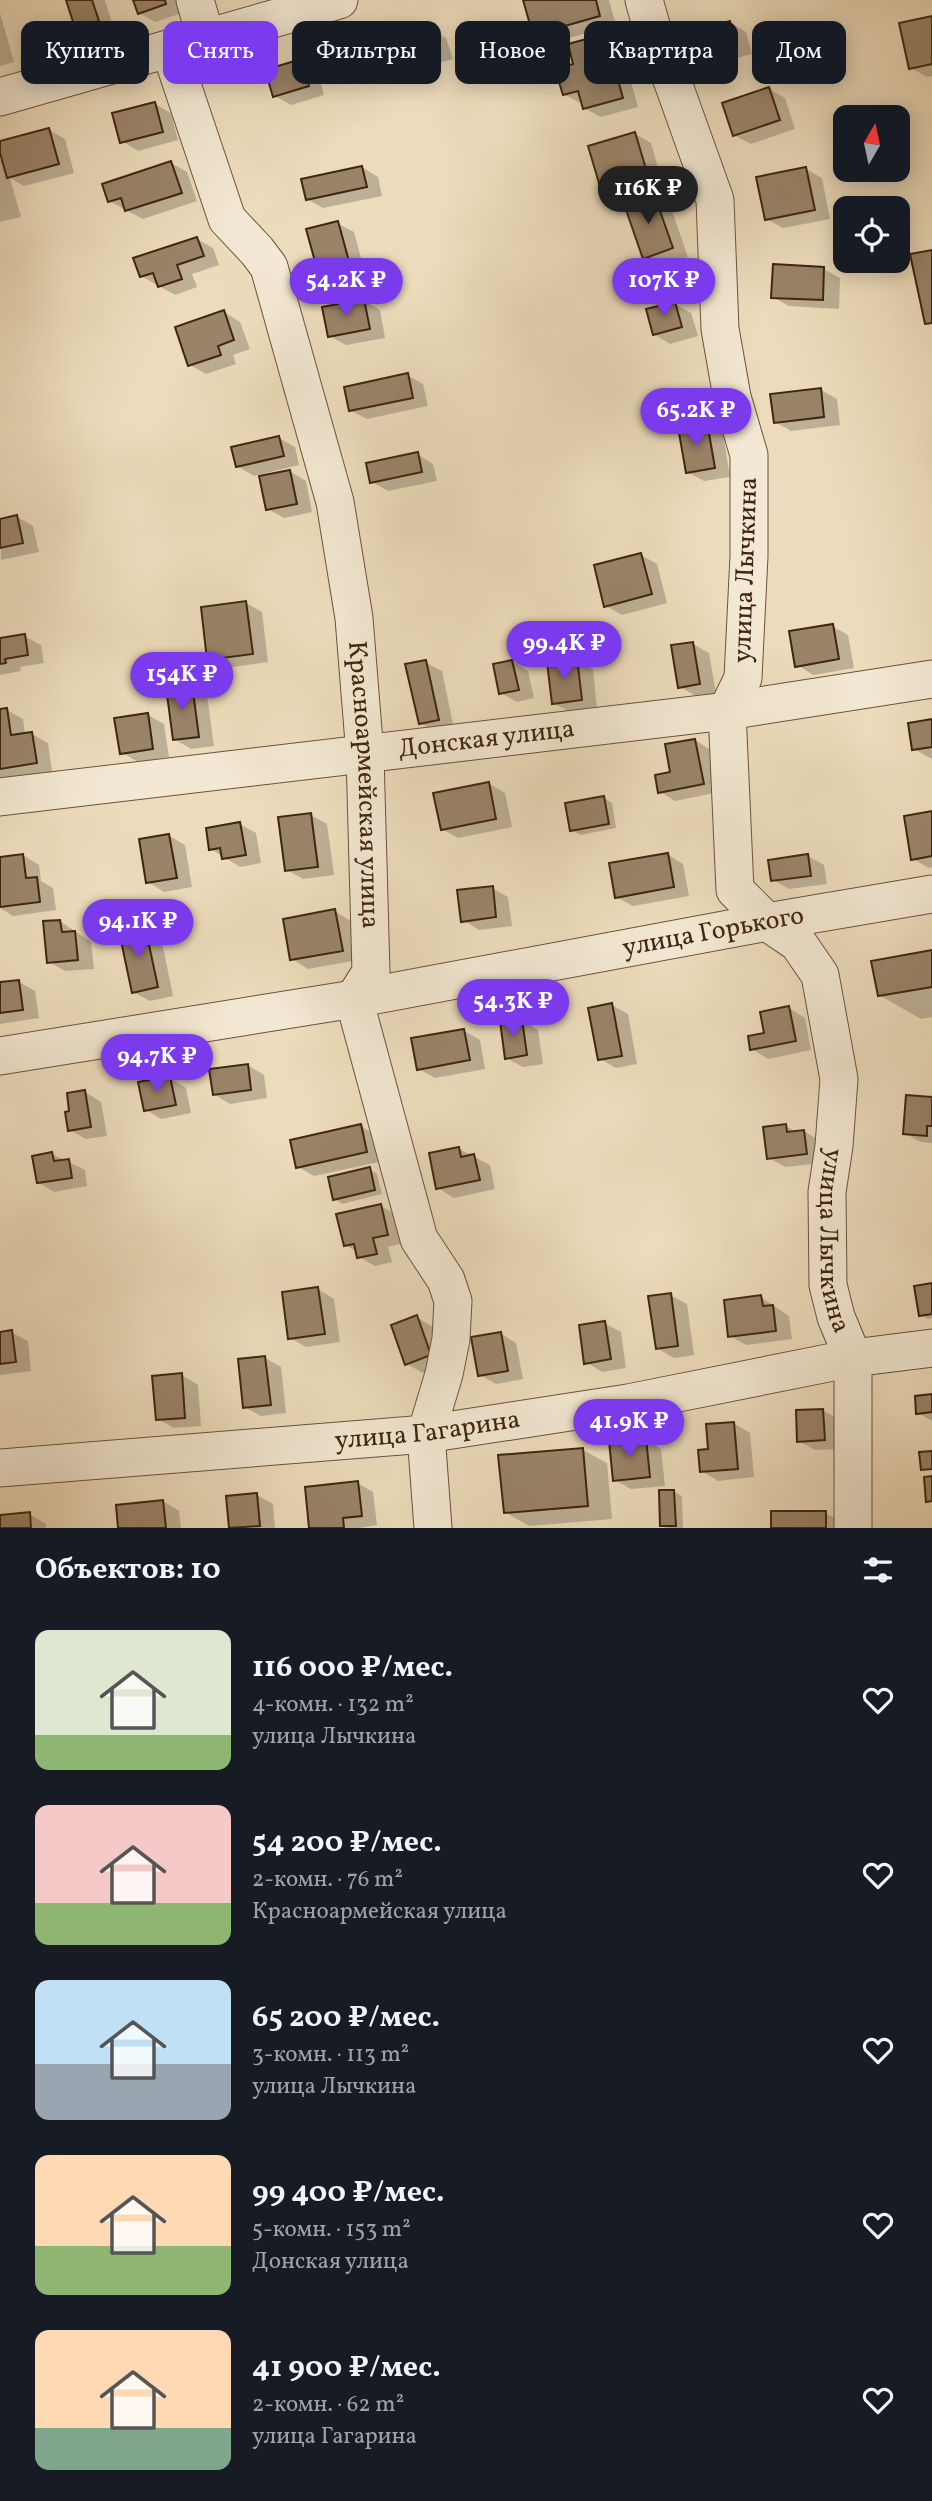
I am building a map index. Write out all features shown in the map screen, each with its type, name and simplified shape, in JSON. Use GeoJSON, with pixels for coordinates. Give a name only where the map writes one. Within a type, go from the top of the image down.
{"type":"FeatureCollection","features":[{"type":"Feature","properties":{"kind":"street"},"geometry":{"type":"LineString","coordinates":[[195,0],[201,21]]}},
{"type":"Feature","properties":{"kind":"street"},"geometry":{"type":"LineString","coordinates":[[266,21],[340,0]]}},
{"type":"Feature","properties":{"kind":"street","name":"улица Лычкина"},"geometry":{"type":"LineString","coordinates":[[644,0],[656,43],[715,200],[720,330],[732,397],[749,455],[749,556],[743,678],[727,711],[735,890],[767,922],[798,943],[820,975],[839,1079],[834,1146],[827,1192],[828,1285],[836,1317],[853,1359],[853,1528]]}},
{"type":"Feature","properties":{"kind":"street"},"geometry":{"type":"LineString","coordinates":[[0,97],[163,51]]}},
{"type":"Feature","properties":{"kind":"street","name":"Красноармейская улица"},"geometry":{"type":"LineString","coordinates":[[182,84],[227,219],[269,267],[335,502],[354,618],[365,755],[371,972],[354,999]]}},
{"type":"Feature","properties":{"kind":"street","name":"Донская улица"},"geometry":{"type":"LineString","coordinates":[[0,797],[727,711],[932,679]]}},
{"type":"Feature","properties":{"kind":"street","name":"улица Горького"},"geometry":{"type":"LineString","coordinates":[[0,1056],[354,999],[932,894]]}},
{"type":"Feature","properties":{"kind":"street"},"geometry":{"type":"LineString","coordinates":[[354,999],[419,1239],[446,1280],[453,1301],[451,1339],[444,1374],[426,1434],[433,1528]]}},
{"type":"Feature","properties":{"kind":"street","name":"улица Гагарина"},"geometry":{"type":"LineString","coordinates":[[0,1468],[426,1434],[628,1403],[853,1359],[932,1348]]}},
{"type":"Feature","properties":{"kind":"building"},"geometry":{"type":"Polygon","coordinates":[[[66,0],[92,0],[99,21],[73,21],[66,0]]]}},
{"type":"Feature","properties":{"kind":"building"},"geometry":{"type":"Polygon","coordinates":[[[133,0],[165,0],[166,4],[138,14],[133,0]]]}},
{"type":"Feature","properties":{"kind":"building"},"geometry":{"type":"Polygon","coordinates":[[[523,0],[596,0],[600,16],[570,25],[570,21],[529,21],[523,0]]]}},
{"type":"Feature","properties":{"kind":"building"},"geometry":{"type":"Polygon","coordinates":[[[932,16],[932,64],[909,69],[899,23],[932,16]]]}},
{"type":"Feature","properties":{"kind":"building"},"geometry":{"type":"Polygon","coordinates":[[[584,40],[584,84],[619,84],[623,98],[583,109],[578,91],[563,95],[560,84],[570,84],[570,65],[573,64],[570,43],[584,40]]]}},
{"type":"Feature","properties":{"kind":"building"},"geometry":{"type":"Polygon","coordinates":[[[292,62],[292,84],[309,86],[273,97],[269,84],[278,84],[278,66],[292,62]]]}},
{"type":"Feature","properties":{"kind":"building"},"geometry":{"type":"Polygon","coordinates":[[[769,87],[780,120],[733,136],[722,103],[769,87]]]}},
{"type":"Feature","properties":{"kind":"building"},"geometry":{"type":"Polygon","coordinates":[[[155,102],[163,132],[120,143],[112,113],[155,102]]]}},
{"type":"Feature","properties":{"kind":"building"},"geometry":{"type":"Polygon","coordinates":[[[49,128],[59,164],[7,178],[0,153],[0,141],[49,128]]]}},
{"type":"Feature","properties":{"kind":"building"},"geometry":{"type":"Polygon","coordinates":[[[635,132],[651,186],[604,200],[588,146],[635,132]]]}},
{"type":"Feature","properties":{"kind":"building"},"geometry":{"type":"Polygon","coordinates":[[[171,161],[182,193],[125,211],[121,198],[108,202],[102,184],[171,161]]]}},
{"type":"Feature","properties":{"kind":"building"},"geometry":{"type":"Polygon","coordinates":[[[362,166],[367,187],[306,200],[301,179],[362,166]]]}},
{"type":"Feature","properties":{"kind":"building"},"geometry":{"type":"Polygon","coordinates":[[[806,167],[815,210],[765,220],[756,177],[806,167]]]}},
{"type":"Feature","properties":{"kind":"building"},"geometry":{"type":"Polygon","coordinates":[[[654,194],[673,248],[643,259],[624,204],[654,194]]]}},
{"type":"Feature","properties":{"kind":"building"},"geometry":{"type":"Polygon","coordinates":[[[338,221],[353,276],[337,280],[332,260],[316,265],[306,229],[338,221]]]}},
{"type":"Feature","properties":{"kind":"building"},"geometry":{"type":"Polygon","coordinates":[[[197,237],[204,256],[177,265],[182,279],[158,287],[153,273],[140,277],[133,258],[197,237]]]}},
{"type":"Feature","properties":{"kind":"building"},"geometry":{"type":"Polygon","coordinates":[[[932,250],[932,323],[925,324],[910,254],[932,250]]]}},
{"type":"Feature","properties":{"kind":"building"},"geometry":{"type":"Polygon","coordinates":[[[773,264],[824,267],[823,300],[771,298],[773,264]]]}},
{"type":"Feature","properties":{"kind":"building"},"geometry":{"type":"Polygon","coordinates":[[[364,299],[370,329],[328,337],[322,307],[364,299]]]}},
{"type":"Feature","properties":{"kind":"building"},"geometry":{"type":"Polygon","coordinates":[[[675,302],[682,327],[653,335],[646,309],[675,302]]]}},
{"type":"Feature","properties":{"kind":"building"},"geometry":{"type":"Polygon","coordinates":[[[224,310],[234,340],[218,346],[221,355],[188,366],[175,327],[224,310]]]}},
{"type":"Feature","properties":{"kind":"building"},"geometry":{"type":"Polygon","coordinates":[[[408,373],[413,398],[349,411],[344,387],[408,373]]]}},
{"type":"Feature","properties":{"kind":"building"},"geometry":{"type":"Polygon","coordinates":[[[821,388],[824,417],[774,423],[770,394],[821,388]]]}},
{"type":"Feature","properties":{"kind":"building"},"geometry":{"type":"Polygon","coordinates":[[[707,422],[715,468],[686,473],[678,427],[707,422]]]}},
{"type":"Feature","properties":{"kind":"building"},"geometry":{"type":"Polygon","coordinates":[[[279,436],[284,456],[236,467],[231,447],[279,436]]]}},
{"type":"Feature","properties":{"kind":"building"},"geometry":{"type":"Polygon","coordinates":[[[418,452],[422,472],[370,483],[366,463],[418,452]]]}},
{"type":"Feature","properties":{"kind":"building"},"geometry":{"type":"Polygon","coordinates":[[[290,470],[297,504],[266,510],[259,476],[290,470]]]}},
{"type":"Feature","properties":{"kind":"building"},"geometry":{"type":"Polygon","coordinates":[[[17,515],[23,543],[0,548],[0,519],[17,515]]]}},
{"type":"Feature","properties":{"kind":"building"},"geometry":{"type":"Polygon","coordinates":[[[641,553],[652,594],[604,607],[594,565],[641,553]]]}},
{"type":"Feature","properties":{"kind":"building"},"geometry":{"type":"Polygon","coordinates":[[[246,601],[253,654],[207,660],[201,607],[246,601]]]}},
{"type":"Feature","properties":{"kind":"building"},"geometry":{"type":"Polygon","coordinates":[[[833,624],[839,659],[795,667],[789,631],[833,624]]]}},
{"type":"Feature","properties":{"kind":"building"},"geometry":{"type":"Polygon","coordinates":[[[25,634],[28,655],[5,659],[6,663],[0,664],[0,638],[25,634]]]}},
{"type":"Feature","properties":{"kind":"building"},"geometry":{"type":"Polygon","coordinates":[[[693,642],[700,684],[678,688],[671,645],[693,642]]]}},
{"type":"Feature","properties":{"kind":"building"},"geometry":{"type":"Polygon","coordinates":[[[577,658],[582,700],[552,704],[547,662],[577,658]]]}},
{"type":"Feature","properties":{"kind":"building"},"geometry":{"type":"Polygon","coordinates":[[[426,660],[439,720],[419,724],[405,664],[426,660]]]}},
{"type":"Feature","properties":{"kind":"building"},"geometry":{"type":"Polygon","coordinates":[[[512,660],[519,690],[499,694],[493,664],[512,660]]]}},
{"type":"Feature","properties":{"kind":"building"},"geometry":{"type":"Polygon","coordinates":[[[192,684],[199,737],[173,740],[166,687],[192,684]]]}},
{"type":"Feature","properties":{"kind":"building"},"geometry":{"type":"Polygon","coordinates":[[[7,708],[11,735],[32,732],[37,763],[0,769],[0,709],[7,708]]]}},
{"type":"Feature","properties":{"kind":"building"},"geometry":{"type":"Polygon","coordinates":[[[148,713],[153,749],[120,754],[114,718],[148,713]]]}},
{"type":"Feature","properties":{"kind":"building"},"geometry":{"type":"Polygon","coordinates":[[[932,719],[932,747],[912,750],[908,723],[932,719]]]}},
{"type":"Feature","properties":{"kind":"building"},"geometry":{"type":"Polygon","coordinates":[[[695,739],[704,784],[658,793],[655,775],[670,772],[665,744],[695,739]]]}},
{"type":"Feature","properties":{"kind":"building"},"geometry":{"type":"Polygon","coordinates":[[[489,782],[496,819],[441,830],[433,793],[489,782]]]}},
{"type":"Feature","properties":{"kind":"building"},"geometry":{"type":"Polygon","coordinates":[[[604,796],[609,824],[570,831],[565,803],[604,796]]]}},
{"type":"Feature","properties":{"kind":"building"},"geometry":{"type":"Polygon","coordinates":[[[932,811],[932,856],[911,860],[904,816],[932,811]]]}},
{"type":"Feature","properties":{"kind":"building"},"geometry":{"type":"Polygon","coordinates":[[[311,813],[318,867],[285,871],[278,817],[311,813]]]}},
{"type":"Feature","properties":{"kind":"building"},"geometry":{"type":"Polygon","coordinates":[[[240,822],[246,855],[222,859],[220,848],[209,850],[206,828],[240,822]]]}},
{"type":"Feature","properties":{"kind":"building"},"geometry":{"type":"Polygon","coordinates":[[[169,834],[177,878],[146,883],[139,839],[169,834]]]}},
{"type":"Feature","properties":{"kind":"building"},"geometry":{"type":"Polygon","coordinates":[[[668,853],[674,887],[615,898],[609,863],[668,853]]]}},
{"type":"Feature","properties":{"kind":"building"},"geometry":{"type":"Polygon","coordinates":[[[23,854],[26,878],[37,877],[40,902],[0,907],[0,857],[23,854]]]}},
{"type":"Feature","properties":{"kind":"building"},"geometry":{"type":"Polygon","coordinates":[[[808,854],[811,876],[771,881],[768,860],[808,854]]]}},
{"type":"Feature","properties":{"kind":"building"},"geometry":{"type":"Polygon","coordinates":[[[493,886],[496,917],[461,922],[457,890],[493,886]]]}},
{"type":"Feature","properties":{"kind":"building"},"geometry":{"type":"Polygon","coordinates":[[[335,909],[343,951],[290,960],[283,919],[335,909]]]}},
{"type":"Feature","properties":{"kind":"building"},"geometry":{"type":"Polygon","coordinates":[[[60,920],[62,932],[75,931],[78,960],[47,963],[43,921],[60,920]]]}},
{"type":"Feature","properties":{"kind":"building"},"geometry":{"type":"Polygon","coordinates":[[[145,926],[158,987],[132,993],[119,931],[145,926]]]}},
{"type":"Feature","properties":{"kind":"building"},"geometry":{"type":"Polygon","coordinates":[[[932,950],[932,987],[878,996],[871,961],[932,950]]]}},
{"type":"Feature","properties":{"kind":"building"},"geometry":{"type":"Polygon","coordinates":[[[19,980],[23,1010],[0,1013],[0,982],[19,980]]]}},
{"type":"Feature","properties":{"kind":"building"},"geometry":{"type":"Polygon","coordinates":[[[612,1003],[622,1056],[598,1060],[588,1008],[612,1003]]]}},
{"type":"Feature","properties":{"kind":"building"},"geometry":{"type":"Polygon","coordinates":[[[789,1006],[796,1041],[750,1050],[748,1036],[764,1033],[760,1012],[789,1006]]]}},
{"type":"Feature","properties":{"kind":"building"},"geometry":{"type":"Polygon","coordinates":[[[522,1019],[527,1055],[505,1059],[500,1021],[522,1019]]]}},
{"type":"Feature","properties":{"kind":"building"},"geometry":{"type":"Polygon","coordinates":[[[464,1029],[470,1060],[417,1070],[411,1038],[464,1029]]]}},
{"type":"Feature","properties":{"kind":"building"},"geometry":{"type":"Polygon","coordinates":[[[248,1064],[251,1090],[213,1095],[209,1069],[248,1064]]]}},
{"type":"Feature","properties":{"kind":"building"},"geometry":{"type":"Polygon","coordinates":[[[170,1076],[176,1105],[144,1111],[138,1082],[170,1076]]]}},
{"type":"Feature","properties":{"kind":"building"},"geometry":{"type":"Polygon","coordinates":[[[85,1090],[91,1127],[68,1131],[65,1112],[69,1111],[67,1093],[85,1090]]]}},
{"type":"Feature","properties":{"kind":"building"},"geometry":{"type":"Polygon","coordinates":[[[906,1095],[932,1097],[932,1126],[927,1126],[927,1136],[903,1134],[906,1095]]]}},
{"type":"Feature","properties":{"kind":"building"},"geometry":{"type":"Polygon","coordinates":[[[361,1124],[367,1152],[296,1168],[290,1140],[361,1124]]]}},
{"type":"Feature","properties":{"kind":"building"},"geometry":{"type":"Polygon","coordinates":[[[786,1124],[787,1132],[804,1130],[807,1154],[767,1159],[763,1127],[786,1124]]]}},
{"type":"Feature","properties":{"kind":"building"},"geometry":{"type":"Polygon","coordinates":[[[459,1147],[461,1157],[474,1154],[480,1180],[436,1189],[429,1153],[459,1147]]]}},
{"type":"Feature","properties":{"kind":"building"},"geometry":{"type":"Polygon","coordinates":[[[52,1152],[54,1161],[69,1159],[72,1178],[37,1183],[32,1156],[52,1152]]]}},
{"type":"Feature","properties":{"kind":"building"},"geometry":{"type":"Polygon","coordinates":[[[370,1167],[375,1190],[333,1200],[328,1177],[370,1167]]]}},
{"type":"Feature","properties":{"kind":"building"},"geometry":{"type":"Polygon","coordinates":[[[381,1204],[388,1235],[373,1238],[377,1254],[357,1258],[354,1244],[344,1246],[336,1214],[381,1204]]]}},
{"type":"Feature","properties":{"kind":"building"},"geometry":{"type":"Polygon","coordinates":[[[932,1283],[932,1314],[919,1316],[914,1286],[932,1283]]]}},
{"type":"Feature","properties":{"kind":"building"},"geometry":{"type":"Polygon","coordinates":[[[318,1287],[325,1334],[288,1339],[282,1292],[318,1287]]]}},
{"type":"Feature","properties":{"kind":"building"},"geometry":{"type":"Polygon","coordinates":[[[671,1293],[678,1346],[656,1349],[648,1296],[671,1293]]]}},
{"type":"Feature","properties":{"kind":"building"},"geometry":{"type":"Polygon","coordinates":[[[761,1295],[763,1306],[773,1305],[776,1331],[728,1337],[724,1300],[761,1295]]]}},
{"type":"Feature","properties":{"kind":"building"},"geometry":{"type":"Polygon","coordinates":[[[417,1315],[431,1355],[405,1365],[391,1325],[417,1315]]]}},
{"type":"Feature","properties":{"kind":"building"},"geometry":{"type":"Polygon","coordinates":[[[605,1321],[611,1359],[584,1364],[579,1325],[605,1321]]]}},
{"type":"Feature","properties":{"kind":"building"},"geometry":{"type":"Polygon","coordinates":[[[12,1330],[16,1362],[0,1364],[0,1332],[12,1330]]]}},
{"type":"Feature","properties":{"kind":"building"},"geometry":{"type":"Polygon","coordinates":[[[501,1332],[508,1371],[478,1376],[471,1337],[501,1332]]]}},
{"type":"Feature","properties":{"kind":"building"},"geometry":{"type":"Polygon","coordinates":[[[265,1356],[271,1405],[243,1408],[238,1359],[265,1356]]]}},
{"type":"Feature","properties":{"kind":"building"},"geometry":{"type":"Polygon","coordinates":[[[182,1373],[185,1418],[156,1420],[152,1376],[182,1373]]]}},
{"type":"Feature","properties":{"kind":"building"},"geometry":{"type":"Polygon","coordinates":[[[932,1394],[932,1412],[916,1414],[915,1396],[932,1394]]]}},
{"type":"Feature","properties":{"kind":"building"},"geometry":{"type":"Polygon","coordinates":[[[823,1409],[825,1440],[797,1442],[796,1410],[823,1409]]]}},
{"type":"Feature","properties":{"kind":"building"},"geometry":{"type":"Polygon","coordinates":[[[734,1422],[738,1469],[700,1472],[698,1450],[708,1449],[706,1424],[734,1422]]]}},
{"type":"Feature","properties":{"kind":"building"},"geometry":{"type":"Polygon","coordinates":[[[646,1438],[650,1477],[613,1481],[609,1441],[646,1438]]]}},
{"type":"Feature","properties":{"kind":"building"},"geometry":{"type":"Polygon","coordinates":[[[583,1448],[588,1506],[504,1513],[498,1455],[583,1448]]]}},
{"type":"Feature","properties":{"kind":"building"},"geometry":{"type":"Polygon","coordinates":[[[932,1451],[932,1469],[921,1470],[919,1452],[932,1451]]]}},
{"type":"Feature","properties":{"kind":"building"},"geometry":{"type":"Polygon","coordinates":[[[932,1476],[932,1501],[926,1502],[924,1477],[932,1476]]]}},
{"type":"Feature","properties":{"kind":"building"},"geometry":{"type":"Polygon","coordinates":[[[358,1481],[362,1516],[343,1518],[344,1528],[309,1528],[305,1487],[358,1481]]]}},
{"type":"Feature","properties":{"kind":"building"},"geometry":{"type":"Polygon","coordinates":[[[659,1490],[674,1490],[676,1526],[660,1526],[659,1490]]]}},
{"type":"Feature","properties":{"kind":"building"},"geometry":{"type":"Polygon","coordinates":[[[257,1493],[260,1526],[229,1528],[226,1496],[257,1493]]]}},
{"type":"Feature","properties":{"kind":"building"},"geometry":{"type":"Polygon","coordinates":[[[163,1500],[166,1528],[118,1528],[116,1505],[163,1500]]]}},
{"type":"Feature","properties":{"kind":"building"},"geometry":{"type":"Polygon","coordinates":[[[771,1511],[826,1511],[826,1528],[771,1528],[771,1511]]]}},
{"type":"Feature","properties":{"kind":"building"},"geometry":{"type":"Polygon","coordinates":[[[30,1512],[31,1528],[0,1528],[0,1515],[30,1512]]]}}]}
